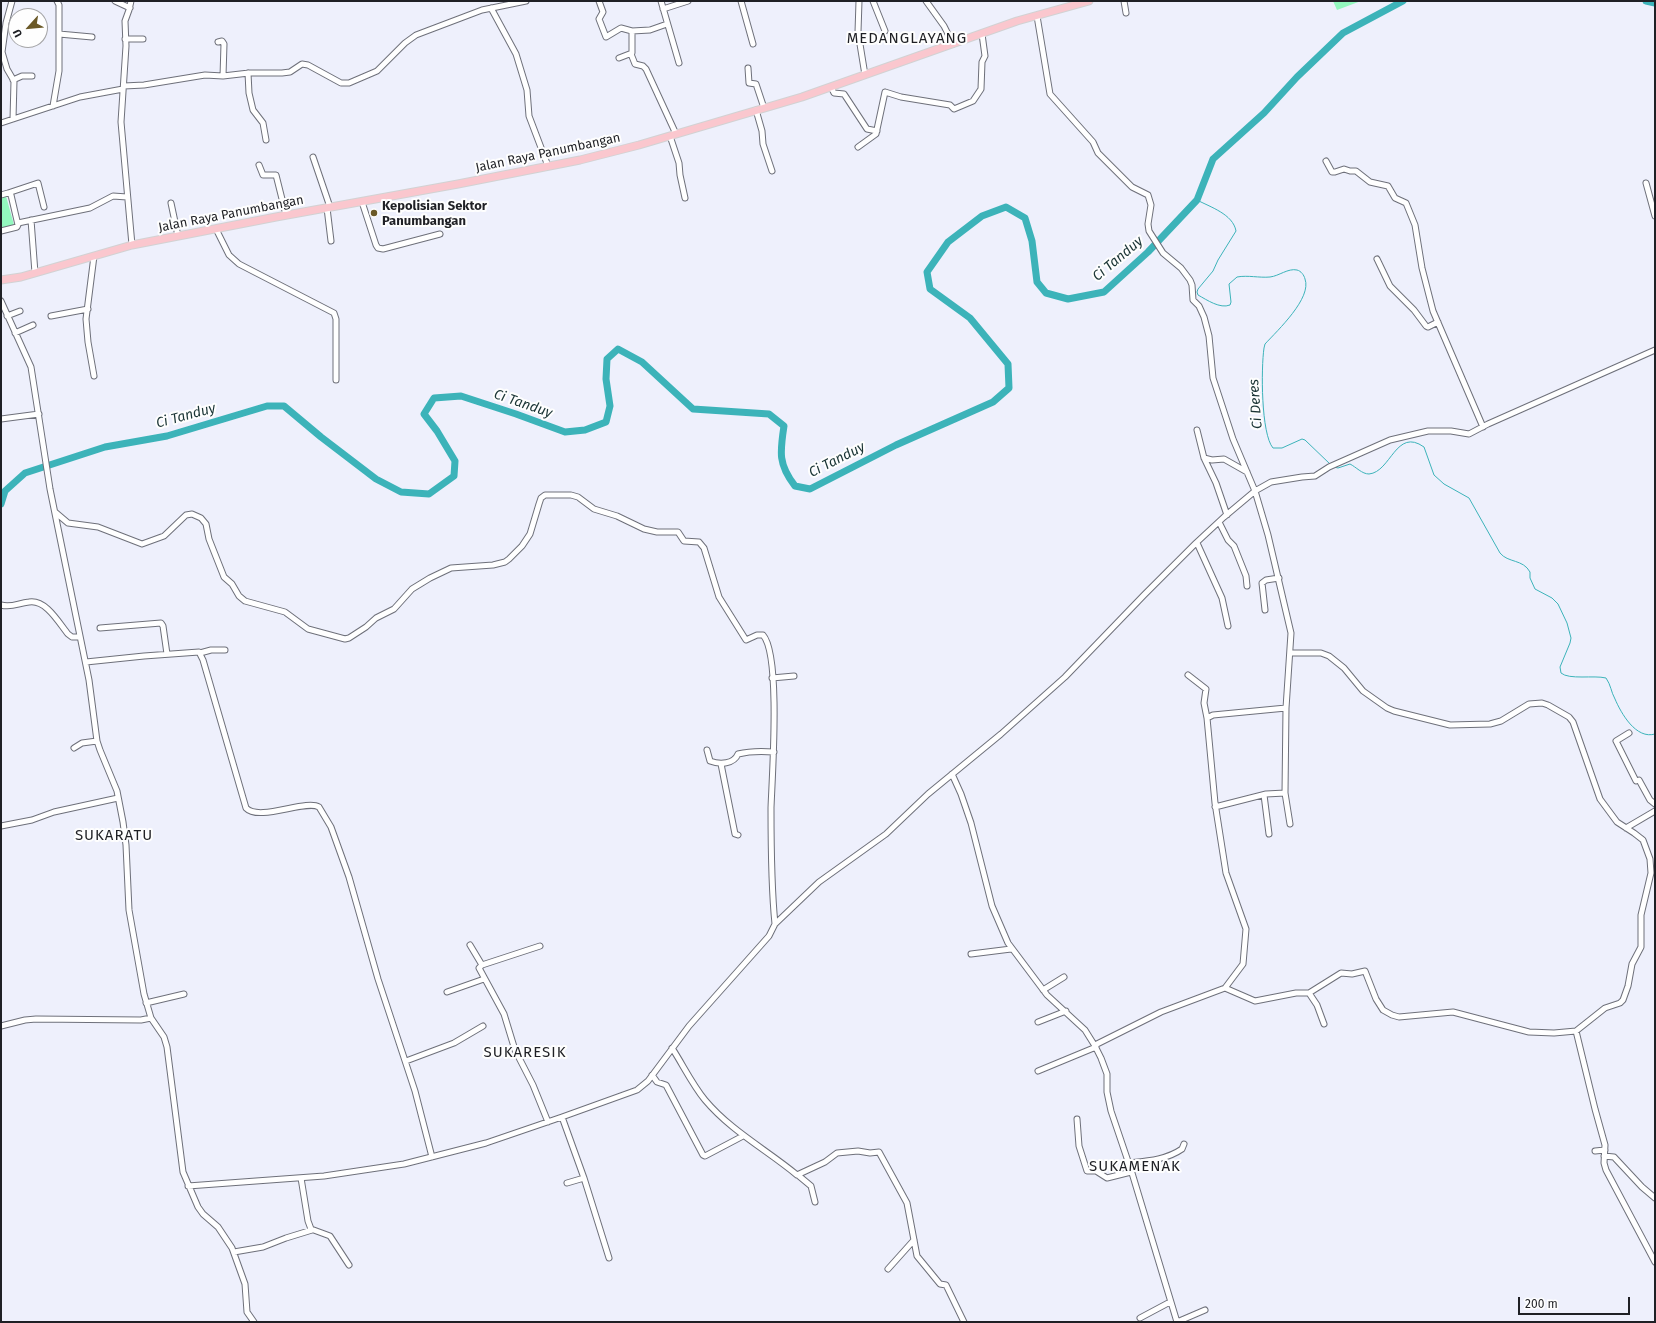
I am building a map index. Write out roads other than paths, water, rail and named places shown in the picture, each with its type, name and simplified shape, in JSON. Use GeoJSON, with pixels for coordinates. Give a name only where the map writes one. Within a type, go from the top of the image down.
{"type":"FeatureCollection","features":[{"type":"Feature","properties":{"kind":"main road","name":"Jalan Raya Panumbangan"},"geometry":{"type":"LineString","coordinates":[[1,280],[35,273],[132,245],[548,166],[639,145],[831,87],[982,34],[1089,1]]}},
{"type":"Feature","properties":{"kind":"street"},"geometry":{"type":"LineString","coordinates":[[12,1],[6,23],[2,52],[7,69],[13,80],[13,119]]}},
{"type":"Feature","properties":{"kind":"street"},"geometry":{"type":"LineString","coordinates":[[53,106],[59,72],[60,34],[59,5],[57,1]]}},
{"type":"Feature","properties":{"kind":"street"},"geometry":{"type":"LineString","coordinates":[[115,1],[130,8]]}},
{"type":"Feature","properties":{"kind":"street"},"geometry":{"type":"LineString","coordinates":[[131,1],[125,21],[126,39],[121,122],[132,245]]}},
{"type":"Feature","properties":{"kind":"street"},"geometry":{"type":"LineString","coordinates":[[1,123],[80,97],[123,87],[144,85],[193,76],[223,76],[248,73],[290,72],[299,65],[305,64],[341,83],[349,84],[377,71],[405,43],[416,35],[463,16],[490,8],[526,1]]}},
{"type":"Feature","properties":{"kind":"street"},"geometry":{"type":"LineString","coordinates":[[599,1],[603,12],[598,18],[606,37],[621,28],[632,31],[650,30],[667,24]]}},
{"type":"Feature","properties":{"kind":"street"},"geometry":{"type":"LineString","coordinates":[[661,1],[679,63]]}},
{"type":"Feature","properties":{"kind":"street"},"geometry":{"type":"LineString","coordinates":[[663,9],[688,1]]}},
{"type":"Feature","properties":{"kind":"street"},"geometry":{"type":"LineString","coordinates":[[741,1],[753,44]]}},
{"type":"Feature","properties":{"kind":"street"},"geometry":{"type":"LineString","coordinates":[[859,1],[858,32],[865,75]]}},
{"type":"Feature","properties":{"kind":"street"},"geometry":{"type":"LineString","coordinates":[[873,1],[885,31]]}},
{"type":"Feature","properties":{"kind":"street"},"geometry":{"type":"LineString","coordinates":[[926,1],[942,22],[953,44]]}},
{"type":"Feature","properties":{"kind":"street"},"geometry":{"type":"LineString","coordinates":[[1124,1],[1126,13]]}},
{"type":"Feature","properties":{"kind":"street"},"geometry":{"type":"LineString","coordinates":[[490,8],[516,54],[527,90],[529,116],[548,166]]}},
{"type":"Feature","properties":{"kind":"street"},"geometry":{"type":"LineString","coordinates":[[1037,16],[1050,94],[1095,145],[1098,153],[1132,186],[1148,195],[1151,205],[1148,224],[1149,231],[1163,253],[1181,268],[1192,285],[1193,300],[1201,310],[1208,327],[1213,378],[1233,440],[1255,491],[1279,578],[1290,626],[1291,653],[1286,708],[1287,746],[1285,793],[1290,824]]}},
{"type":"Feature","properties":{"kind":"street"},"geometry":{"type":"LineString","coordinates":[[632,31],[631,54],[635,64],[645,67],[673,135],[679,163],[679,174],[686,198]]}},
{"type":"Feature","properties":{"kind":"street"},"geometry":{"type":"LineString","coordinates":[[60,34],[92,38]]}},
{"type":"Feature","properties":{"kind":"street"},"geometry":{"type":"LineString","coordinates":[[858,147],[873,138],[877,132],[885,92],[901,97],[950,105],[954,110],[974,101],[982,87],[982,62],[985,58],[982,34]]}},
{"type":"Feature","properties":{"kind":"street"},"geometry":{"type":"LineString","coordinates":[[126,39],[143,39]]}},
{"type":"Feature","properties":{"kind":"street"},"geometry":{"type":"LineString","coordinates":[[218,42],[224,42],[223,76]]}},
{"type":"Feature","properties":{"kind":"street"},"geometry":{"type":"LineString","coordinates":[[619,58],[631,54]]}},
{"type":"Feature","properties":{"kind":"street"},"geometry":{"type":"LineString","coordinates":[[748,68],[749,83],[756,84],[764,108]]}},
{"type":"Feature","properties":{"kind":"street"},"geometry":{"type":"LineString","coordinates":[[248,73],[249,93],[253,110],[263,123],[266,140]]}},
{"type":"Feature","properties":{"kind":"street"},"geometry":{"type":"LineString","coordinates":[[13,80],[22,76],[32,76]]}},
{"type":"Feature","properties":{"kind":"street"},"geometry":{"type":"LineString","coordinates":[[831,87],[834,93],[844,94],[867,129],[877,132]]}},
{"type":"Feature","properties":{"kind":"street"},"geometry":{"type":"LineString","coordinates":[[756,110],[766,154],[772,171]]}},
{"type":"Feature","properties":{"kind":"street"},"geometry":{"type":"LineString","coordinates":[[313,157],[329,208],[331,241]]}},
{"type":"Feature","properties":{"kind":"street"},"geometry":{"type":"LineString","coordinates":[[1326,161],[1332,172],[1344,169],[1350,171],[1356,170],[1370,182],[1388,186],[1395,198],[1406,204],[1415,225],[1428,295],[1483,427]]}},
{"type":"Feature","properties":{"kind":"street"},"geometry":{"type":"LineString","coordinates":[[259,165],[263,175],[276,174],[286,215]]}},
{"type":"Feature","properties":{"kind":"street"},"geometry":{"type":"LineString","coordinates":[[1646,183],[1655,216]]}},
{"type":"Feature","properties":{"kind":"street"},"geometry":{"type":"LineString","coordinates":[[1,195],[38,184],[44,207]]}},
{"type":"Feature","properties":{"kind":"street"},"geometry":{"type":"LineString","coordinates":[[8,193],[11,196],[18,223]]}},
{"type":"Feature","properties":{"kind":"street"},"geometry":{"type":"LineString","coordinates":[[1,231],[17,227],[18,223],[90,208],[113,196],[127,197]]}},
{"type":"Feature","properties":{"kind":"street"},"geometry":{"type":"LineString","coordinates":[[362,202],[378,248],[383,249],[440,234]]}},
{"type":"Feature","properties":{"kind":"street"},"geometry":{"type":"LineString","coordinates":[[170,203],[178,236]]}},
{"type":"Feature","properties":{"kind":"street"},"geometry":{"type":"LineString","coordinates":[[31,220],[35,273]]}},
{"type":"Feature","properties":{"kind":"street"},"geometry":{"type":"LineString","coordinates":[[216,229],[229,255],[238,264],[334,313],[336,319],[336,380]]}},
{"type":"Feature","properties":{"kind":"street"},"geometry":{"type":"LineString","coordinates":[[94,256],[88,309],[87,335],[94,376]]}},
{"type":"Feature","properties":{"kind":"street"},"geometry":{"type":"LineString","coordinates":[[1377,259],[1390,286],[1414,310],[1426,326],[1428,327],[1438,322]]}},
{"type":"Feature","properties":{"kind":"street"},"geometry":{"type":"LineString","coordinates":[[1,301],[14,333],[29,361],[39,414],[50,489],[86,662],[98,741],[118,798],[126,846],[129,910],[146,1003],[151,1018],[167,1044],[183,1172],[188,1186],[203,1214],[218,1227],[234,1252],[245,1284],[247,1312],[254,1322]]}},
{"type":"Feature","properties":{"kind":"street"},"geometry":{"type":"LineString","coordinates":[[51,316],[88,309]]}},
{"type":"Feature","properties":{"kind":"street"},"geometry":{"type":"LineString","coordinates":[[7,316],[20,311]]}},
{"type":"Feature","properties":{"kind":"street"},"geometry":{"type":"LineString","coordinates":[[14,333],[33,325]]}},
{"type":"Feature","properties":{"kind":"street"},"geometry":{"type":"LineString","coordinates":[[188,1186],[301,1178],[343,1173],[432,1157],[486,1143],[637,1090],[652,1076],[689,1026],[769,936],[775,924],[819,882],[886,834],[952,774],[1001,734],[1065,677],[1197,542],[1255,491],[1271,482],[1315,476],[1329,467],[1380,443],[1421,432],[1451,431],[1469,434],[1655,350]]}},
{"type":"Feature","properties":{"kind":"street"},"geometry":{"type":"LineString","coordinates":[[1,419],[39,414]]}},
{"type":"Feature","properties":{"kind":"street"},"geometry":{"type":"LineString","coordinates":[[1197,430],[1204,458],[1216,482],[1227,515]]}},
{"type":"Feature","properties":{"kind":"street"},"geometry":{"type":"LineString","coordinates":[[1204,458],[1212,460],[1224,459],[1248,473]]}},
{"type":"Feature","properties":{"kind":"street"},"geometry":{"type":"LineString","coordinates":[[55,512],[68,523],[98,527],[142,544],[164,536],[186,515],[192,514],[201,518],[206,524],[209,539],[224,577],[232,584],[240,598],[245,601],[285,612],[308,629],[346,639],[366,627],[376,618],[394,609],[412,589],[430,578],[451,568],[493,565],[505,562],[522,546],[530,534],[541,498],[544,495],[578,496],[594,508],[617,516],[644,529],[657,532],[678,532],[684,541],[699,542],[702,544],[719,597],[746,640],[760,634],[763,635],[766,639],[769,651],[772,678],[774,752],[771,807],[772,897],[775,924]]}},
{"type":"Feature","properties":{"kind":"street"},"geometry":{"type":"LineString","coordinates":[[1219,522],[1228,540],[1234,546],[1246,576],[1247,586]]}},
{"type":"Feature","properties":{"kind":"street"},"geometry":{"type":"LineString","coordinates":[[1197,542],[1222,598],[1228,626]]}},
{"type":"Feature","properties":{"kind":"street"},"geometry":{"type":"LineString","coordinates":[[1264,610],[1262,583],[1266,580],[1279,578]]}},
{"type":"Feature","properties":{"kind":"street"},"geometry":{"type":"LineString","coordinates":[[1,605],[10,607],[27,602],[35,602],[47,609],[68,634],[72,637],[80,637]]}},
{"type":"Feature","properties":{"kind":"street"},"geometry":{"type":"LineString","coordinates":[[100,628],[161,623],[163,626],[167,654]]}},
{"type":"Feature","properties":{"kind":"street"},"geometry":{"type":"LineString","coordinates":[[86,662],[194,651],[200,653],[211,650],[225,650]]}},
{"type":"Feature","properties":{"kind":"street"},"geometry":{"type":"LineString","coordinates":[[200,653],[246,808],[249,811],[258,812],[316,805],[326,818],[350,877],[378,979],[406,1061],[432,1157]]}},
{"type":"Feature","properties":{"kind":"street"},"geometry":{"type":"LineString","coordinates":[[1225,988],[1254,1001],[1289,994],[1309,993],[1340,973],[1352,974],[1365,971],[1377,1002],[1383,1010],[1392,1015],[1408,1017],[1453,1012],[1529,1032],[1545,1034],[1576,1030],[1605,1008],[1618,1004],[1623,1000],[1632,964],[1641,947],[1640,915],[1651,873],[1650,860],[1643,840],[1617,822],[1600,800],[1580,740],[1571,719],[1548,705],[1533,703],[1494,723],[1450,725],[1387,708],[1363,691],[1344,668],[1329,656],[1321,653],[1291,653]]}},
{"type":"Feature","properties":{"kind":"street"},"geometry":{"type":"LineString","coordinates":[[1038,1071],[1095,1046],[1160,1012],[1225,988],[1243,964],[1246,929],[1226,873],[1215,807],[1207,718],[1204,705],[1206,689],[1188,675]]}},
{"type":"Feature","properties":{"kind":"street"},"geometry":{"type":"LineString","coordinates":[[772,678],[794,676]]}},
{"type":"Feature","properties":{"kind":"street"},"geometry":{"type":"LineString","coordinates":[[1207,718],[1213,715],[1286,708]]}},
{"type":"Feature","properties":{"kind":"street"},"geometry":{"type":"LineString","coordinates":[[1629,733],[1616,741],[1636,781],[1639,780],[1650,800],[1655,804]]}},
{"type":"Feature","properties":{"kind":"street"},"geometry":{"type":"LineString","coordinates":[[74,748],[82,743],[98,741]]}},
{"type":"Feature","properties":{"kind":"street"},"geometry":{"type":"LineString","coordinates":[[708,750],[710,761],[721,764],[733,762],[737,758],[738,754],[741,753],[754,751],[774,752]]}},
{"type":"Feature","properties":{"kind":"street"},"geometry":{"type":"LineString","coordinates":[[721,764],[735,834],[738,836]]}},
{"type":"Feature","properties":{"kind":"street"},"geometry":{"type":"LineString","coordinates":[[952,774],[971,823],[992,906],[1011,949],[1051,999],[1066,1011],[1085,1030],[1095,1046],[1107,1074],[1109,1103],[1177,1322],[1205,1310]]}},
{"type":"Feature","properties":{"kind":"street"},"geometry":{"type":"LineString","coordinates":[[1215,807],[1264,795],[1285,793]]}},
{"type":"Feature","properties":{"kind":"street"},"geometry":{"type":"LineString","coordinates":[[1264,795],[1269,834]]}},
{"type":"Feature","properties":{"kind":"street"},"geometry":{"type":"LineString","coordinates":[[1,826],[32,820],[54,812],[118,798]]}},
{"type":"Feature","properties":{"kind":"street"},"geometry":{"type":"LineString","coordinates":[[1626,828],[1654,813]]}},
{"type":"Feature","properties":{"kind":"street"},"geometry":{"type":"LineString","coordinates":[[470,945],[482,965]]}},
{"type":"Feature","properties":{"kind":"street"},"geometry":{"type":"LineString","coordinates":[[540,946],[482,965],[479,968],[504,1014],[515,1050],[533,1085],[548,1122]]}},
{"type":"Feature","properties":{"kind":"street"},"geometry":{"type":"LineString","coordinates":[[971,954],[1011,949]]}},
{"type":"Feature","properties":{"kind":"street"},"geometry":{"type":"LineString","coordinates":[[1043,990],[1064,977]]}},
{"type":"Feature","properties":{"kind":"street"},"geometry":{"type":"LineString","coordinates":[[447,992],[484,978]]}},
{"type":"Feature","properties":{"kind":"street"},"geometry":{"type":"LineString","coordinates":[[1309,993],[1317,1005],[1324,1024]]}},
{"type":"Feature","properties":{"kind":"street"},"geometry":{"type":"LineString","coordinates":[[146,1003],[184,994]]}},
{"type":"Feature","properties":{"kind":"street"},"geometry":{"type":"LineString","coordinates":[[1038,1022],[1066,1011]]}},
{"type":"Feature","properties":{"kind":"street"},"geometry":{"type":"LineString","coordinates":[[1,1026],[36,1019],[141,1020],[151,1018]]}},
{"type":"Feature","properties":{"kind":"street"},"geometry":{"type":"LineString","coordinates":[[406,1061],[454,1043],[483,1026]]}},
{"type":"Feature","properties":{"kind":"street"},"geometry":{"type":"LineString","coordinates":[[1576,1030],[1595,1109],[1604,1139],[1604,1163],[1607,1174],[1655,1262]]}},
{"type":"Feature","properties":{"kind":"street"},"geometry":{"type":"LineString","coordinates":[[672,1048],[698,1092],[706,1102],[743,1136],[811,1186],[815,1202]]}},
{"type":"Feature","properties":{"kind":"street"},"geometry":{"type":"LineString","coordinates":[[652,1076],[657,1082],[666,1085],[703,1155],[705,1156],[743,1136]]}},
{"type":"Feature","properties":{"kind":"street"},"geometry":{"type":"LineString","coordinates":[[562,1117],[584,1178],[609,1258]]}},
{"type":"Feature","properties":{"kind":"street"},"geometry":{"type":"LineString","coordinates":[[1077,1118],[1079,1146],[1087,1171],[1096,1171],[1107,1178],[1131,1172]]}},
{"type":"Feature","properties":{"kind":"street"},"geometry":{"type":"LineString","coordinates":[[1128,1163],[1146,1162],[1164,1157],[1182,1149],[1184,1144]]}},
{"type":"Feature","properties":{"kind":"street"},"geometry":{"type":"LineString","coordinates":[[799,1176],[825,1162],[837,1153],[852,1151],[865,1151],[870,1153],[878,1152],[905,1199],[917,1256],[940,1284],[946,1285],[964,1322]]}},
{"type":"Feature","properties":{"kind":"street"},"geometry":{"type":"LineString","coordinates":[[1595,1151],[1605,1153],[1617,1159],[1642,1187],[1655,1198]]}},
{"type":"Feature","properties":{"kind":"street"},"geometry":{"type":"LineString","coordinates":[[301,1178],[308,1221],[312,1230]]}},
{"type":"Feature","properties":{"kind":"street"},"geometry":{"type":"LineString","coordinates":[[567,1183],[584,1178]]}},
{"type":"Feature","properties":{"kind":"street"},"geometry":{"type":"LineString","coordinates":[[234,1252],[263,1248],[286,1238],[312,1230],[320,1231],[330,1236],[349,1265]]}},
{"type":"Feature","properties":{"kind":"street"},"geometry":{"type":"LineString","coordinates":[[888,1269],[914,1240]]}},
{"type":"Feature","properties":{"kind":"street"},"geometry":{"type":"LineString","coordinates":[[1140,1318],[1170,1302]]}},
{"type":"Feature","properties":{"kind":"waterway","name":"Ci Tanduy"},"geometry":{"type":"LineString","coordinates":[[1,504],[5,491],[25,473],[105,447],[167,436],[267,406],[284,406],[321,437],[376,479],[401,492],[429,494],[454,476],[455,461],[437,431],[424,414],[434,398],[461,396],[565,432],[585,430],[606,422],[610,406],[606,379],[607,359],[618,349],[642,362],[693,409],[769,414],[784,426],[781,451],[783,464],[789,478],[795,486],[810,489],[896,445],[993,402],[1009,388],[1008,364],[970,318],[930,289],[927,272],[948,242],[982,216],[1006,207],[1025,218],[1032,241],[1037,282],[1046,293],[1068,299],[1104,292],[1148,252],[1197,200],[1213,159],[1264,113],[1297,77],[1343,33],[1403,1]]}},
{"type":"Feature","properties":{"kind":"waterway","name":"Ci Tanduy"},"geometry":{"type":"LineString","coordinates":[[1646,1],[1655,3]]}},
{"type":"Feature","properties":{"kind":"waterway","name":"Ci Deres"},"geometry":{"type":"LineString","coordinates":[[1197,200],[1214,208],[1226,216],[1234,225],[1236,231],[1213,271],[1198,289],[1198,295],[1214,303],[1226,306],[1230,305],[1231,302],[1229,284],[1237,277],[1270,277],[1294,270],[1300,271],[1304,276],[1306,287],[1299,304],[1265,344],[1262,370],[1264,415],[1269,441],[1273,448],[1282,448],[1302,439],[1305,440],[1330,464]]}},
{"type":"Feature","properties":{"kind":"waterway","name":"Ci Deres"},"geometry":{"type":"LineString","coordinates":[[1334,467],[1338,468],[1350,464],[1361,472],[1369,474],[1377,471],[1383,466],[1394,452],[1407,442],[1414,442],[1424,447],[1434,475],[1444,484],[1469,498],[1500,553],[1527,568],[1530,572],[1530,578],[1535,589],[1552,598],[1558,604],[1567,623],[1571,638],[1560,667],[1561,673],[1576,677],[1606,678],[1618,705],[1630,724],[1642,733],[1648,735],[1655,734]]}},
{"type":"Feature","properties":{"kind":"place","name":"Kepolisian Sektor Panumbangan"},"geometry":{"type":"Point","coordinates":[374,213]}},
{"type":"Feature","properties":{"kind":"district","name":"MEDANGLAYANG"},"geometry":{"type":"Point","coordinates":[907,39]}},
{"type":"Feature","properties":{"kind":"district","name":"SUKARATU"},"geometry":{"type":"Point","coordinates":[114,836]}},
{"type":"Feature","properties":{"kind":"district","name":"SUKARESIK"},"geometry":{"type":"Point","coordinates":[525,1053]}},
{"type":"Feature","properties":{"kind":"district","name":"SUKAMENAK"},"geometry":{"type":"Point","coordinates":[1135,1167]}}]}
